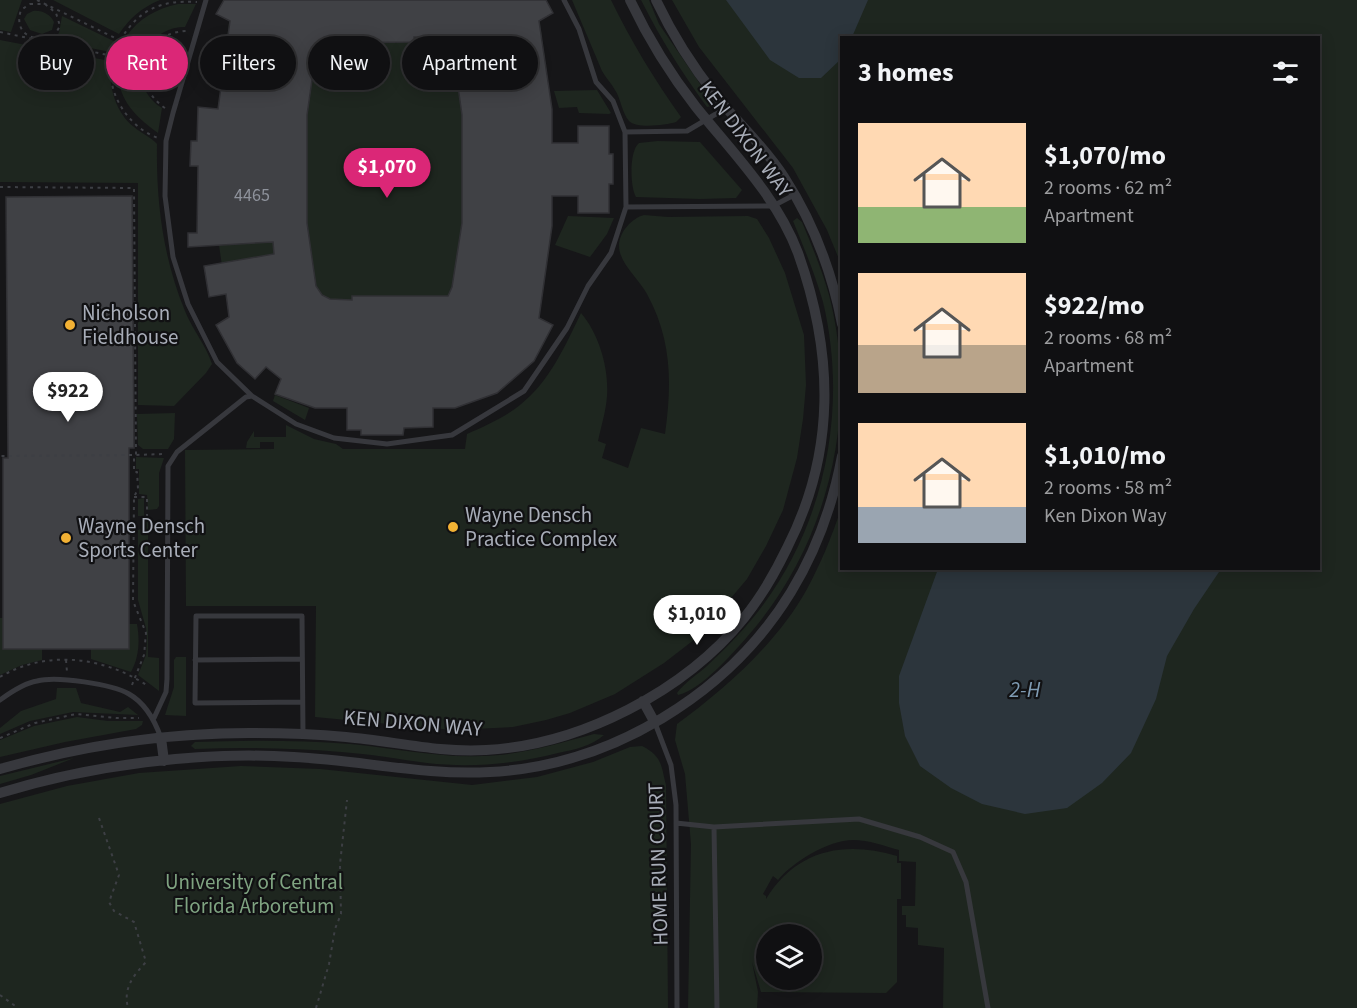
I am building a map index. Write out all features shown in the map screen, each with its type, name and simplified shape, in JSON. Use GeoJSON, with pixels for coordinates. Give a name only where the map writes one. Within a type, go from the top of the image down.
{"type":"FeatureCollection","features":[{"type":"Feature","properties":{"kind":"street","name":"KEN DIXON WAY"},"geometry":{"type":"LineString","coordinates":[[0,769],[63,753],[161,738],[247,733],[345,737],[449,750],[488,750],[529,744],[566,735],[609,719],[643,701],[690,670],[717,647],[744,618],[772,579],[794,534],[811,490],[821,441],[826,395],[822,343],[812,296],[796,248],[773,206],[755,178],[707,120],[662,58],[630,0]]}},
{"type":"Feature","properties":{"kind":"street","name":"KEN DIXON WAY"},"geometry":{"type":"LineString","coordinates":[[656,0],[689,58],[726,108],[776,167],[794,195],[819,244],[840,316]]}},
{"type":"Feature","properties":{"kind":"street","name":"KEN DIXON WAY"},"geometry":{"type":"LineString","coordinates":[[0,793],[55,779],[164,761],[292,756],[438,772],[491,772],[538,766],[613,744],[655,723],[690,701],[722,674],[772,620],[791,592],[811,554],[825,520],[840,465]]}},
{"type":"Feature","properties":{"kind":"street"},"geometry":{"type":"LineString","coordinates":[[643,701],[655,723]]}},
{"type":"Feature","properties":{"kind":"street"},"geometry":{"type":"LineString","coordinates":[[161,738],[164,761]]}},
{"type":"Feature","properties":{"kind":"lane"},"geometry":{"type":"LineString","coordinates":[[205,1],[166,141],[165,196],[172,257],[188,304],[217,362],[252,396],[296,424],[334,438],[387,444],[452,435],[524,391],[567,328],[588,286],[611,253],[626,207],[625,132],[613,101],[596,82],[579,29],[564,0]]}},
{"type":"Feature","properties":{"kind":"lane"},"geometry":{"type":"LineString","coordinates":[[625,132],[687,131],[726,108]]}},
{"type":"Feature","properties":{"kind":"lane"},"geometry":{"type":"LineString","coordinates":[[626,207],[773,206],[794,195]]}},
{"type":"Feature","properties":{"kind":"lane"},"geometry":{"type":"LineString","coordinates":[[154,717],[163,699],[166,686],[168,466],[177,452],[246,397],[252,396]]}},
{"type":"Feature","properties":{"kind":"lane"},"geometry":{"type":"LineString","coordinates":[[302,702],[195,703],[196,616],[302,616],[303,735]]}},
{"type":"Feature","properties":{"kind":"lane"},"geometry":{"type":"LineString","coordinates":[[195,660],[302,659]]}},
{"type":"Feature","properties":{"kind":"lane"},"geometry":{"type":"LineString","coordinates":[[0,700],[10,692],[38,680],[82,680],[129,694],[154,717],[161,738]]}},
{"type":"Feature","properties":{"kind":"lane","name":"HOME RUN COURT"},"geometry":{"type":"LineString","coordinates":[[655,723],[671,765],[676,805],[677,1008]]}},
{"type":"Feature","properties":{"kind":"lane"},"geometry":{"type":"LineString","coordinates":[[676,823],[714,827],[859,819],[920,837],[953,852],[966,882],[988,1008]]}},
{"type":"Feature","properties":{"kind":"lane"},"geometry":{"type":"LineString","coordinates":[[714,827],[717,1008]]}},
{"type":"Feature","properties":{"kind":"path"},"geometry":{"type":"LineString","coordinates":[[37,0],[112,36]]}},
{"type":"Feature","properties":{"kind":"path"},"geometry":{"type":"LineString","coordinates":[[123,36],[129,26],[146,10],[169,2],[205,1]]}},
{"type":"Feature","properties":{"kind":"path"},"geometry":{"type":"LineString","coordinates":[[28,36],[20,28],[18,18],[21,10],[30,4],[45,4],[56,13],[60,26],[54,36]]}},
{"type":"Feature","properties":{"kind":"path"},"geometry":{"type":"LineString","coordinates":[[165,36],[180,31],[196,32]]}},
{"type":"Feature","properties":{"kind":"path"},"geometry":{"type":"LineString","coordinates":[[0,32],[18,36]]}},
{"type":"Feature","properties":{"kind":"path"},"geometry":{"type":"LineString","coordinates":[[114,90],[123,111],[135,124],[151,136],[166,141]]}},
{"type":"Feature","properties":{"kind":"path"},"geometry":{"type":"LineString","coordinates":[[147,90],[158,103],[172,113]]}},
{"type":"Feature","properties":{"kind":"path"},"geometry":{"type":"LineString","coordinates":[[0,187],[134,188],[136,455],[134,472],[137,472],[138,489],[135,497],[133,601],[146,633],[144,655],[129,694]]}},
{"type":"Feature","properties":{"kind":"path"},"geometry":{"type":"LineString","coordinates":[[0,456],[165,454],[173,457]]}},
{"type":"Feature","properties":{"kind":"path"},"geometry":{"type":"LineString","coordinates":[[135,497],[147,497],[147,519]]}},
{"type":"Feature","properties":{"kind":"path"},"geometry":{"type":"LineString","coordinates":[[0,677],[43,662],[80,660],[122,670],[148,686]]}},
{"type":"Feature","properties":{"kind":"path"},"geometry":{"type":"LineString","coordinates":[[0,738],[35,723],[76,714],[139,718]]}},
{"type":"Feature","properties":{"kind":"path"},"geometry":{"type":"LineString","coordinates":[[316,1008],[340,914],[340,864],[347,800]]}},
{"type":"Feature","properties":{"kind":"path"},"geometry":{"type":"LineString","coordinates":[[99,818],[119,875],[108,902],[114,910],[134,922],[146,962],[131,978],[126,998],[128,1008]]}},
{"type":"Feature","properties":{"kind":"path"},"geometry":{"type":"LineString","coordinates":[[0,995],[18,1008]]}},
{"type":"Feature","properties":{"kind":"green space"},"geometry":{"type":"Polygon","coordinates":[[[0,0],[22,0],[11,32],[0,30],[0,0]]]}},
{"type":"Feature","properties":{"kind":"green space"},"geometry":{"type":"Polygon","coordinates":[[[53,0],[160,0],[137,14],[119,34],[53,0]]]}},
{"type":"Feature","properties":{"kind":"green space"},"geometry":{"type":"Polygon","coordinates":[[[242,0],[527,0],[540,24],[552,109],[433,393],[433,427],[404,428],[403,435],[361,435],[361,428],[347,430],[347,393],[319,393],[279,378],[249,352],[229,315],[217,231],[197,231],[198,167],[190,166],[191,141],[197,140],[198,107],[218,109],[220,90],[296,90],[296,36],[227,36],[229,22],[242,0]]]}},
{"type":"Feature","properties":{"kind":"green space"},"geometry":{"type":"Polygon","coordinates":[[[572,0],[611,0],[643,60],[681,117],[676,122],[645,126],[629,121],[617,94],[602,71],[572,0]]]}},
{"type":"Feature","properties":{"kind":"green space"},"geometry":{"type":"Polygon","coordinates":[[[641,0],[649,0],[659,24],[713,103],[712,106],[707,107],[689,81],[641,0]]]}},
{"type":"Feature","properties":{"kind":"green space"},"geometry":{"type":"Polygon","coordinates":[[[672,0],[1357,0],[1357,1008],[943,1008],[944,948],[918,945],[918,928],[906,927],[906,915],[902,915],[902,906],[915,906],[916,862],[899,861],[899,850],[871,842],[853,840],[833,844],[812,853],[778,880],[773,876],[763,894],[766,899],[778,882],[792,869],[823,853],[858,849],[897,856],[897,863],[901,863],[901,899],[897,899],[897,982],[886,993],[761,992],[760,990],[822,990],[822,924],[756,924],[756,975],[752,962],[758,992],[757,1008],[688,1008],[691,844],[685,774],[675,740],[677,724],[732,680],[781,628],[807,589],[840,512],[840,570],[1320,570],[1320,36],[840,36],[840,262],[827,230],[793,168],[699,47],[672,0]]]}},
{"type":"Feature","properties":{"kind":"green space"},"geometry":{"type":"Polygon","coordinates":[[[178,4],[196,4],[185,27],[174,28],[158,36],[127,36],[149,15],[178,4]]]}},
{"type":"Feature","properties":{"kind":"green space"},"geometry":{"type":"Polygon","coordinates":[[[33,11],[43,12],[50,17],[54,22],[52,30],[42,34],[30,30],[24,19],[33,11]]]}},
{"type":"Feature","properties":{"kind":"green space"},"geometry":{"type":"Polygon","coordinates":[[[62,16],[106,37],[106,51],[94,49],[94,36],[55,36],[59,33],[62,16]]]}},
{"type":"Feature","properties":{"kind":"green space"},"geometry":{"type":"Polygon","coordinates":[[[0,40],[18,43],[18,90],[94,90],[94,58],[106,60],[106,90],[112,90],[117,105],[127,121],[157,144],[162,229],[171,271],[185,311],[212,364],[174,406],[138,405],[138,183],[0,182],[0,40]]]}},
{"type":"Feature","properties":{"kind":"green space"},"geometry":{"type":"Polygon","coordinates":[[[121,90],[146,90],[152,100],[162,108],[158,133],[134,112],[121,90]]]}},
{"type":"Feature","properties":{"kind":"green space"},"geometry":{"type":"Polygon","coordinates":[[[597,90],[611,113],[579,113],[577,107],[559,108],[554,91],[597,90]]]}},
{"type":"Feature","properties":{"kind":"green space"},"geometry":{"type":"Polygon","coordinates":[[[700,142],[742,190],[736,198],[636,197],[633,185],[633,153],[639,143],[700,142]]]}},
{"type":"Feature","properties":{"kind":"green space"},"geometry":{"type":"Polygon","coordinates":[[[644,215],[748,216],[757,219],[769,238],[785,273],[804,335],[806,385],[803,419],[797,458],[783,510],[747,579],[699,636],[664,663],[615,694],[570,713],[513,727],[453,730],[315,717],[316,606],[186,606],[185,450],[274,449],[274,442],[260,442],[260,448],[246,448],[254,431],[254,437],[286,437],[286,425],[314,439],[336,444],[343,449],[465,449],[467,434],[514,410],[531,396],[556,362],[581,313],[598,341],[606,374],[605,413],[598,441],[606,444],[602,458],[628,468],[641,428],[665,434],[669,397],[668,362],[661,328],[647,294],[622,259],[619,246],[621,236],[627,226],[644,215]]]}},
{"type":"Feature","properties":{"kind":"green space"},"geometry":{"type":"Polygon","coordinates":[[[568,216],[614,218],[607,234],[590,257],[555,245],[568,216]]]}},
{"type":"Feature","properties":{"kind":"green space"},"geometry":{"type":"Polygon","coordinates":[[[797,218],[802,222],[813,249],[829,295],[838,340],[840,401],[838,431],[830,476],[817,520],[798,561],[775,601],[716,671],[687,692],[678,695],[677,693],[684,685],[707,666],[750,622],[785,572],[816,499],[826,461],[832,421],[833,381],[830,341],[820,292],[793,221],[797,218]]]}},
{"type":"Feature","properties":{"kind":"green space"},"geometry":{"type":"Polygon","coordinates":[[[275,395],[309,408],[305,420],[273,401],[275,395]]]}},
{"type":"Feature","properties":{"kind":"green space"},"geometry":{"type":"Polygon","coordinates":[[[175,413],[174,439],[168,449],[143,449],[138,445],[137,414],[175,413]]]}},
{"type":"Feature","properties":{"kind":"green space"},"geometry":{"type":"Polygon","coordinates":[[[136,457],[164,458],[159,473],[159,506],[157,509],[148,510],[147,495],[139,494],[139,469],[136,469],[136,457]]]}},
{"type":"Feature","properties":{"kind":"green space"},"geometry":{"type":"Polygon","coordinates":[[[144,498],[144,521],[148,522],[148,657],[159,658],[159,691],[138,675],[146,655],[147,640],[138,600],[138,530],[141,529],[141,516],[138,516],[138,499],[144,498]]]}},
{"type":"Feature","properties":{"kind":"green space"},"geometry":{"type":"Polygon","coordinates":[[[0,618],[42,649],[42,660],[22,665],[0,675],[0,618]]]}},
{"type":"Feature","properties":{"kind":"green space"},"geometry":{"type":"Polygon","coordinates":[[[129,624],[137,624],[138,637],[137,655],[131,672],[91,659],[91,649],[129,648],[129,624]]]}},
{"type":"Feature","properties":{"kind":"green space"},"geometry":{"type":"Polygon","coordinates":[[[176,657],[186,657],[186,716],[165,715],[174,687],[176,657]]]}},
{"type":"Feature","properties":{"kind":"green space"},"geometry":{"type":"Polygon","coordinates":[[[57,688],[76,688],[81,703],[120,712],[128,707],[138,715],[73,712],[30,721],[0,734],[0,728],[21,711],[56,699],[57,688]]]}},
{"type":"Feature","properties":{"kind":"green space"},"geometry":{"type":"Polygon","coordinates":[[[77,717],[108,721],[143,721],[142,725],[136,729],[0,757],[0,740],[34,726],[77,717]]]}},
{"type":"Feature","properties":{"kind":"green space"},"geometry":{"type":"Polygon","coordinates":[[[594,734],[604,735],[588,745],[570,750],[526,760],[476,765],[427,763],[323,751],[268,748],[195,749],[191,746],[195,742],[312,742],[350,744],[449,756],[482,756],[525,751],[594,734]]]}},
{"type":"Feature","properties":{"kind":"green space","name":"University of Central Florida Arboretum"},"geometry":{"type":"Polygon","coordinates":[[[642,746],[657,757],[666,785],[668,1008],[0,1008],[0,804],[67,786],[139,773],[241,766],[320,769],[472,785],[537,777],[593,762],[630,747],[642,746]]]}},
{"type":"Feature","properties":{"kind":"green space"},"geometry":{"type":"Polygon","coordinates":[[[74,758],[31,775],[0,784],[0,776],[74,758]]]}},
{"type":"Feature","properties":{"kind":"water"},"geometry":{"type":"Polygon","coordinates":[[[726,0],[868,0],[852,36],[840,36],[840,60],[821,78],[799,78],[770,60],[726,0]]]}},
{"type":"Feature","properties":{"kind":"water","name":"2-H"},"geometry":{"type":"Polygon","coordinates":[[[937,570],[1220,570],[1194,609],[1167,656],[1156,699],[1131,753],[1102,783],[1067,808],[1025,814],[982,804],[951,788],[920,766],[905,736],[899,703],[899,676],[937,570]]]}},
{"type":"Feature","properties":{"kind":"building"},"geometry":{"type":"Polygon","coordinates":[[[224,0],[546,0],[553,13],[539,21],[552,109],[552,143],[578,143],[578,126],[609,126],[609,154],[613,154],[613,184],[609,184],[609,213],[578,213],[578,196],[552,196],[552,226],[539,318],[553,325],[534,361],[497,393],[455,408],[433,408],[433,427],[404,428],[403,435],[361,435],[361,430],[347,430],[347,408],[315,408],[275,394],[281,379],[266,367],[255,379],[237,363],[216,325],[229,317],[226,294],[209,297],[204,266],[274,254],[273,242],[188,247],[188,233],[197,233],[198,166],[190,166],[191,141],[197,141],[198,107],[218,109],[221,90],[296,90],[296,36],[228,36],[230,21],[216,14],[224,0]],[[308,36],[308,90],[311,90],[307,115],[307,223],[316,286],[322,295],[330,299],[352,300],[352,296],[448,296],[452,287],[462,223],[462,115],[458,90],[538,90],[538,36],[402,36],[402,42],[390,42],[390,36],[308,36]]]}},
{"type":"Feature","properties":{"kind":"building"},"geometry":{"type":"Polygon","coordinates":[[[132,196],[134,448],[129,448],[129,649],[3,649],[3,458],[8,458],[6,197],[132,196]]]}},
{"type":"Feature","properties":{"kind":"place","name":"Nicholson Fieldhouse"},"geometry":{"type":"Point","coordinates":[70,325]}},
{"type":"Feature","properties":{"kind":"place","name":"Wayne Densch Practice Complex"},"geometry":{"type":"Point","coordinates":[453,527]}},
{"type":"Feature","properties":{"kind":"place","name":"Wayne Densch Sports Center"},"geometry":{"type":"Point","coordinates":[66,538]}}]}
